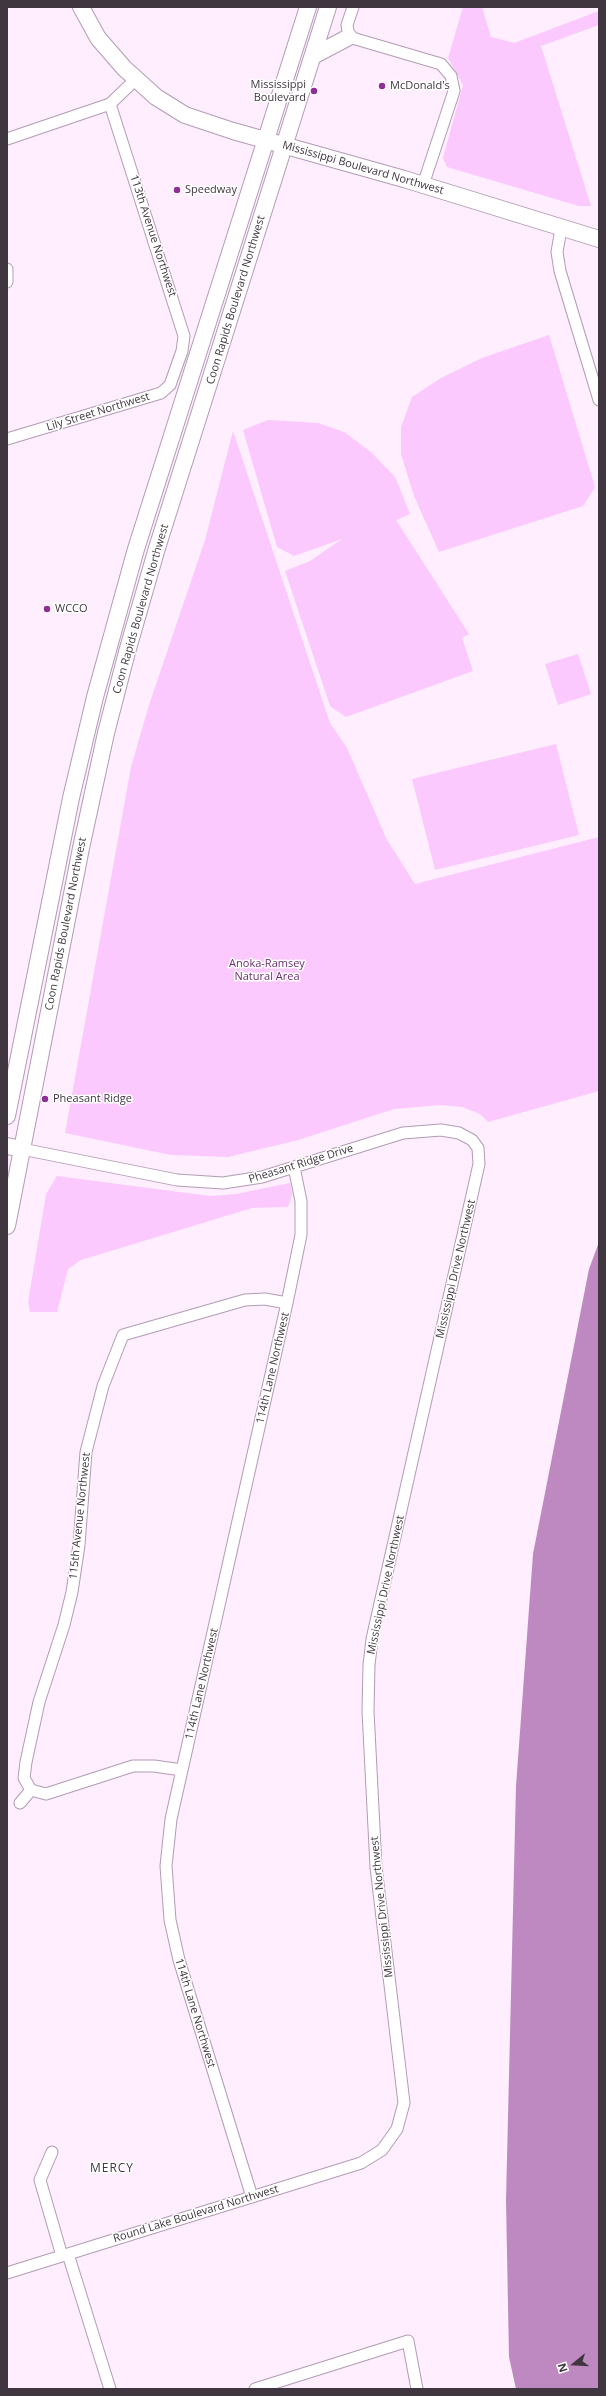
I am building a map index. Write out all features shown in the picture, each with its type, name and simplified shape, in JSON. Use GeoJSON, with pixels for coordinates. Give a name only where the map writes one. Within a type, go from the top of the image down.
{"type":"FeatureCollection","features":[{"type":"Feature","properties":{"kind":"main road","name":"Mississippi Boulevard Northwest"},"geometry":{"type":"LineString","coordinates":[[81,7],[92,29],[111,54],[135,80],[163,102],[185,115],[423,185],[561,229],[599,239]]}},
{"type":"Feature","properties":{"kind":"main road","name":"Coon Rapids Boulevard Northwest"},"geometry":{"type":"LineString","coordinates":[[7,1116],[71,798],[95,697],[136,548],[308,7]]}},
{"type":"Feature","properties":{"kind":"main road","name":"Coon Rapids Boulevard Northwest"},"geometry":{"type":"LineString","coordinates":[[7,1226],[14,1148],[106,733],[123,667],[158,548],[328,7]]}},
{"type":"Feature","properties":{"kind":"main road"},"geometry":{"type":"LineString","coordinates":[[313,56],[349,37]]}},
{"type":"Feature","properties":{"kind":"street"},"geometry":{"type":"LineString","coordinates":[[353,7],[347,25],[349,37],[441,64],[451,76],[454,91],[423,185]]}},
{"type":"Feature","properties":{"kind":"street"},"geometry":{"type":"LineString","coordinates":[[7,139],[110,104],[135,80]]}},
{"type":"Feature","properties":{"kind":"street","name":"113th Avenue Northwest"},"geometry":{"type":"LineString","coordinates":[[110,104],[184,336],[182,351],[176,369]]}},
{"type":"Feature","properties":{"kind":"street"},"geometry":{"type":"LineString","coordinates":[[561,229],[557,252],[560,271],[599,400]]}},
{"type":"Feature","properties":{"kind":"street"},"geometry":{"type":"LineString","coordinates":[[7,269],[9,276],[7,282]]}},
{"type":"Feature","properties":{"kind":"street","name":"Lily Street Northwest"},"geometry":{"type":"LineString","coordinates":[[7,439],[161,393],[170,384],[176,369]]}},
{"type":"Feature","properties":{"kind":"street","name":"Pheasant Ridge Drive"},"geometry":{"type":"LineString","coordinates":[[14,1148],[203,1183],[251,1180],[388,1137],[417,1131],[434,1130],[459,1133],[472,1140],[478,1148],[479,1164]]}},
{"type":"Feature","properties":{"kind":"street","name":"Mississippi Drive Northwest"},"geometry":{"type":"LineString","coordinates":[[382,2150],[397,2129],[404,2103],[376,1866],[368,1711],[369,1665],[374,1632],[479,1164]]}},
{"type":"Feature","properties":{"kind":"street","name":"114th Lane Northwest"},"geometry":{"type":"LineString","coordinates":[[252,2197],[188,1991],[170,1920],[167,1858],[171,1819],[288,1303],[302,1220],[294,1167]]}},
{"type":"Feature","properties":{"kind":"street","name":"115th Avenue Northwest"},"geometry":{"type":"LineString","coordinates":[[31,1790],[24,1778],[26,1762],[39,1702],[64,1625],[71,1597],[79,1545],[82,1482],[86,1452],[103,1386],[123,1335],[244,1300],[265,1299],[288,1303]]}},
{"type":"Feature","properties":{"kind":"street"},"geometry":{"type":"LineString","coordinates":[[20,1803],[31,1790],[46,1794],[133,1766],[154,1766],[182,1770]]}},
{"type":"Feature","properties":{"kind":"street","name":"Round Lake Boulevard Northwest"},"geometry":{"type":"LineString","coordinates":[[7,2273],[361,2163],[382,2150]]}},
{"type":"Feature","properties":{"kind":"street"},"geometry":{"type":"LineString","coordinates":[[52,2152],[40,2180],[110,2389]]}},
{"type":"Feature","properties":{"kind":"street"},"geometry":{"type":"LineString","coordinates":[[255,2389],[408,2341],[416,2389]]}},
{"type":"Feature","properties":{"kind":"green space"},"geometry":{"type":"Polygon","coordinates":[[[463,7],[482,7],[491,37],[514,43],[599,11],[599,25],[541,46],[591,206],[579,206],[447,167],[443,158],[463,85],[448,58],[463,7]]]}},
{"type":"Feature","properties":{"kind":"green space"},"geometry":{"type":"Polygon","coordinates":[[[549,335],[595,487],[583,506],[439,552],[414,496],[401,454],[401,427],[412,397],[441,378],[482,358],[549,335]]]}},
{"type":"Feature","properties":{"kind":"green space"},"geometry":{"type":"Polygon","coordinates":[[[268,420],[318,423],[344,432],[371,452],[395,477],[410,514],[396,520],[469,634],[462,638],[473,671],[346,717],[330,706],[285,571],[310,561],[342,539],[294,556],[277,547],[243,430],[268,420]]]}},
{"type":"Feature","properties":{"kind":"green space","name":"Anoka-Ramsey Natural Area"},"geometry":{"type":"Polygon","coordinates":[[[233,431],[330,723],[347,748],[387,840],[415,884],[599,837],[599,1091],[488,1122],[480,1114],[462,1107],[441,1105],[394,1109],[298,1140],[228,1157],[171,1155],[65,1133],[131,767],[149,705],[205,540],[233,431]]]}},
{"type":"Feature","properties":{"kind":"green space"},"geometry":{"type":"Polygon","coordinates":[[[578,654],[591,694],[558,705],[545,664],[578,654]]]}},
{"type":"Feature","properties":{"kind":"green space"},"geometry":{"type":"Polygon","coordinates":[[[556,744],[579,835],[435,870],[412,779],[556,744]]]}},
{"type":"Feature","properties":{"kind":"green space"},"geometry":{"type":"Polygon","coordinates":[[[57,1176],[210,1196],[236,1194],[290,1183],[292,1194],[288,1207],[252,1208],[81,1260],[68,1269],[57,1312],[30,1312],[28,1302],[46,1194],[57,1176]]]}},
{"type":"Feature","properties":{"kind":"shaded area"},"geometry":{"type":"Polygon","coordinates":[[[599,1242],[599,2389],[516,2389],[509,2357],[506,2200],[516,1786],[533,1554],[589,1269],[599,1242]]]}},
{"type":"Feature","properties":{"kind":"place","name":"McDonald's"},"geometry":{"type":"Point","coordinates":[382,86]}},
{"type":"Feature","properties":{"kind":"place","name":"Mississippi Boulevard"},"geometry":{"type":"Point","coordinates":[314,91]}},
{"type":"Feature","properties":{"kind":"place","name":"Speedway"},"geometry":{"type":"Point","coordinates":[177,190]}},
{"type":"Feature","properties":{"kind":"place","name":"WCCO"},"geometry":{"type":"Point","coordinates":[47,609]}},
{"type":"Feature","properties":{"kind":"place","name":"Pheasant Ridge"},"geometry":{"type":"Point","coordinates":[45,1099]}},
{"type":"Feature","properties":{"kind":"district","name":"MERCY"},"geometry":{"type":"Point","coordinates":[112,2169]}}]}
